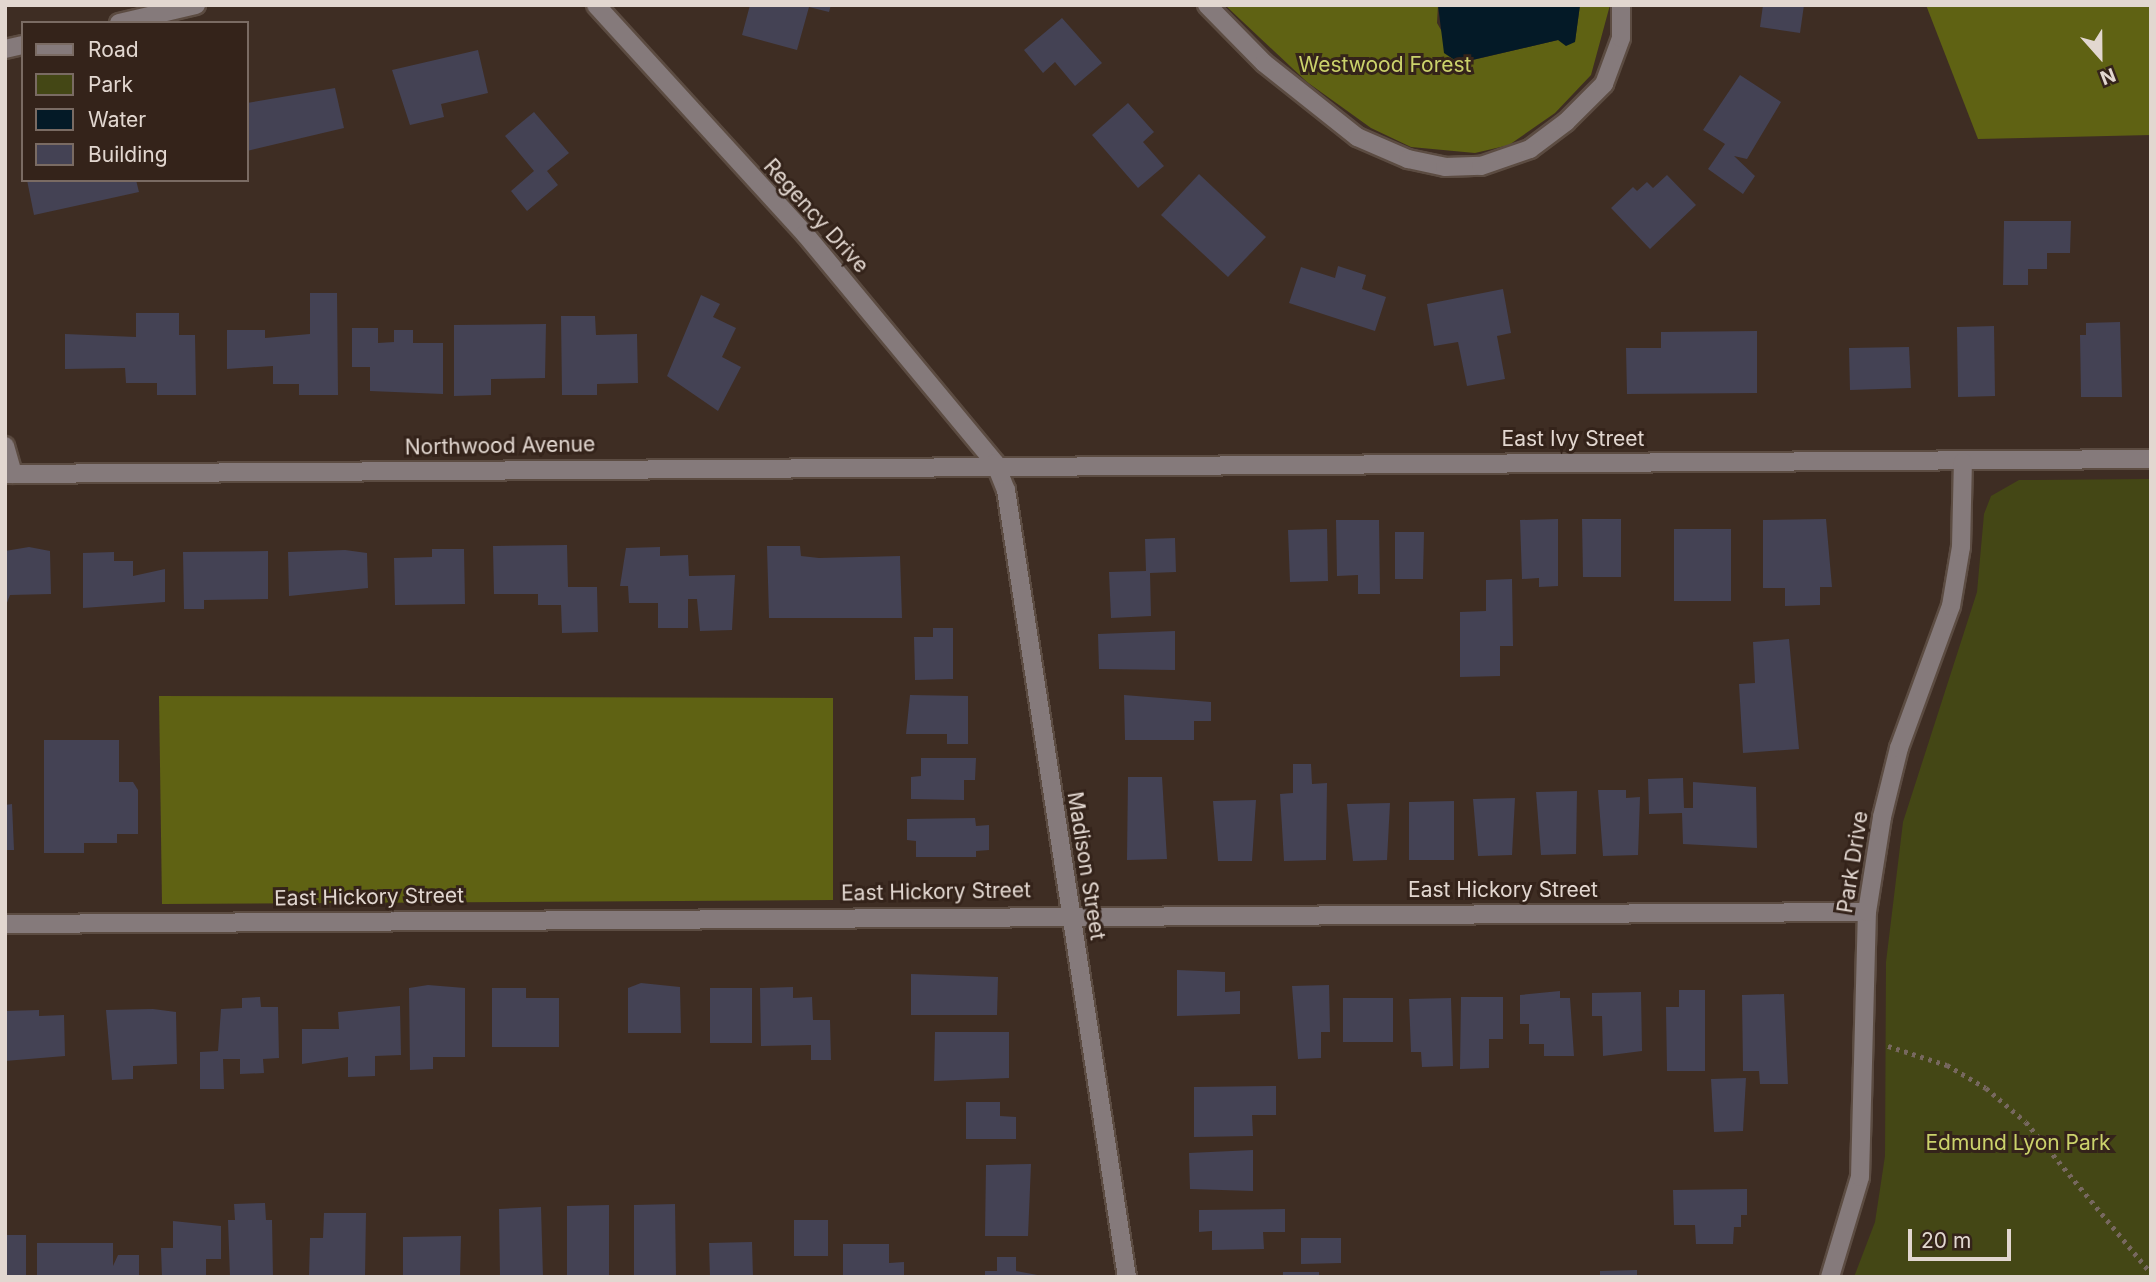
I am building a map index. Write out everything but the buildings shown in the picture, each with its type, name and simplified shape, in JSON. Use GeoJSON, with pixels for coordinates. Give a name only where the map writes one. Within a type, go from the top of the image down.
{"type":"FeatureCollection","features":[{"type":"Feature","properties":{"kind":"street"},"geometry":{"type":"LineString","coordinates":[[128,21],[196,5]]}},
{"type":"Feature","properties":{"kind":"street","name":"Regency Drive"},"geometry":{"type":"LineString","coordinates":[[596,5],[805,234],[995,463]]}},
{"type":"Feature","properties":{"kind":"street"},"geometry":{"type":"LineString","coordinates":[[1206,5],[1264,63],[1357,137],[1408,159],[1445,167],[1481,166],[1530,149],[1566,122],[1604,84],[1621,38],[1621,5]]}},
{"type":"Feature","properties":{"kind":"street"},"geometry":{"type":"LineString","coordinates":[[5,446],[9,474]]}},
{"type":"Feature","properties":{"kind":"street","name":"East Ivy Street"},"geometry":{"type":"LineString","coordinates":[[995,463],[1962,462],[2151,459]]}},
{"type":"Feature","properties":{"kind":"street","name":"Park Drive"},"geometry":{"type":"LineString","coordinates":[[1830,1277],[1860,1177],[1867,912],[1899,748],[1951,606],[1961,547],[1962,462]]}},
{"type":"Feature","properties":{"kind":"street","name":"Northwood Avenue"},"geometry":{"type":"LineString","coordinates":[[9,474],[995,463]]}},
{"type":"Feature","properties":{"kind":"street","name":"Madison Street"},"geometry":{"type":"LineString","coordinates":[[995,463],[1006,490],[1127,1277]]}},
{"type":"Feature","properties":{"kind":"street","name":"East Hickory Street"},"geometry":{"type":"LineString","coordinates":[[5,924],[1070,913],[1867,912]]}},
{"type":"Feature","properties":{"kind":"path"},"geometry":{"type":"LineString","coordinates":[[1864,1044],[1905,1048],[1986,1088],[2026,1122],[2151,1273]]}},
{"type":"Feature","properties":{"kind":"green space","name":"Westwood Forest"},"geometry":{"type":"Polygon","coordinates":[[[1225,5],[1438,5],[1437,23],[1460,63],[1558,40],[1575,41],[1580,5],[1610,5],[1591,75],[1555,113],[1509,145],[1475,153],[1411,147],[1371,128],[1307,82],[1225,5]]]}},
{"type":"Feature","properties":{"kind":"green space"},"geometry":{"type":"Polygon","coordinates":[[[1926,5],[2151,5],[2151,135],[1978,139],[1926,5]]]}},
{"type":"Feature","properties":{"kind":"green space","name":"Edmund Lyon Park"},"geometry":{"type":"Polygon","coordinates":[[[2151,479],[2151,1277],[1854,1277],[1875,1222],[1885,1156],[1886,962],[1903,822],[1977,592],[1984,514],[1991,496],[2019,480],[2151,479]]]}},
{"type":"Feature","properties":{"kind":"green space"},"geometry":{"type":"Polygon","coordinates":[[[159,696],[833,698],[833,900],[162,904],[159,696]]]}},
{"type":"Feature","properties":{"kind":"water"},"geometry":{"type":"Polygon","coordinates":[[[1438,5],[1580,5],[1575,42],[1566,46],[1558,40],[1459,63],[1444,53],[1438,5]]]}}]}
